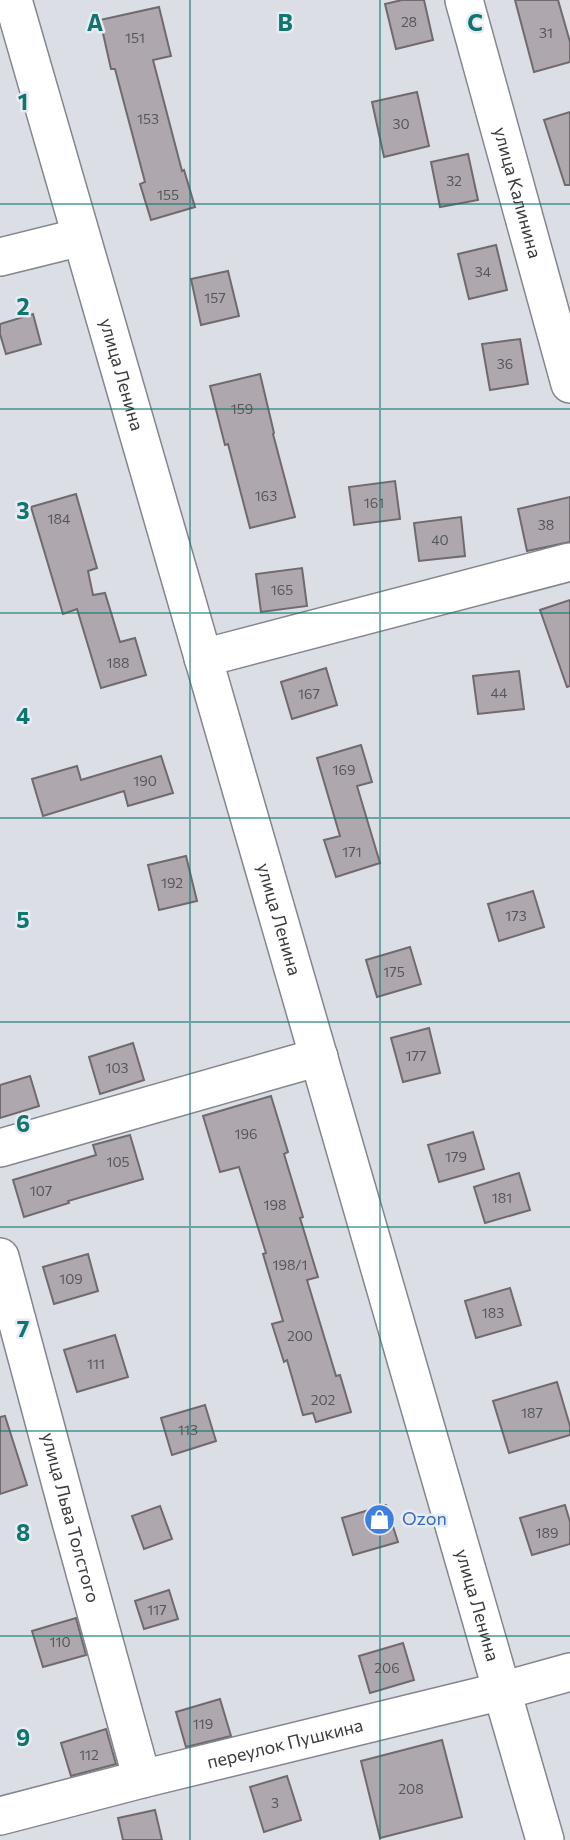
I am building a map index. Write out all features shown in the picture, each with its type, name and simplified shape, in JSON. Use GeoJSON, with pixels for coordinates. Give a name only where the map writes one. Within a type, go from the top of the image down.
{"type":"FeatureCollection","features":[{"type":"Feature","properties":{"kind":"street","name":"улица Ленина"},"geometry":{"type":"LineString","coordinates":[[13,0],[545,1840]]}},
{"type":"Feature","properties":{"kind":"street","name":"улица Калинина"},"geometry":{"type":"LineString","coordinates":[[464,0],[570,384]]}},
{"type":"Feature","properties":{"kind":"street"},"geometry":{"type":"LineString","coordinates":[[0,257],[81,236]]}},
{"type":"Feature","properties":{"kind":"street"},"geometry":{"type":"LineString","coordinates":[[203,658],[570,562]]}},
{"type":"Feature","properties":{"kind":"street"},"geometry":{"type":"LineString","coordinates":[[0,1148],[319,1057]]}},
{"type":"Feature","properties":{"kind":"street","name":"улица Льва Толстого"},"geometry":{"type":"LineString","coordinates":[[0,1257],[142,1779]]}},
{"type":"Feature","properties":{"kind":"street","name":"переулок Пушкина"},"geometry":{"type":"LineString","coordinates":[[0,1816],[570,1672]]}},
{"type":"Feature","properties":{"kind":"building"},"geometry":{"type":"Polygon","coordinates":[[[402,0],[424,0],[433,40],[396,49],[385,4],[402,0]]]}},
{"type":"Feature","properties":{"kind":"building"},"geometry":{"type":"Polygon","coordinates":[[[515,0],[558,0],[570,42],[570,62],[534,72],[515,0]]]}},
{"type":"Feature","properties":{"kind":"building"},"geometry":{"type":"Polygon","coordinates":[[[159,7],[171,56],[153,60],[182,171],[184,170],[195,207],[151,220],[140,184],[145,182],[115,69],[111,69],[100,20],[159,7]]]}},
{"type":"Feature","properties":{"kind":"building"},"geometry":{"type":"Polygon","coordinates":[[[417,92],[429,146],[384,157],[372,102],[417,92]]]}},
{"type":"Feature","properties":{"kind":"building"},"geometry":{"type":"Polygon","coordinates":[[[570,112],[570,185],[565,185],[544,120],[570,112]]]}},
{"type":"Feature","properties":{"kind":"building"},"geometry":{"type":"Polygon","coordinates":[[[468,154],[478,200],[440,207],[431,162],[468,154]]]}},
{"type":"Feature","properties":{"kind":"building"},"geometry":{"type":"Polygon","coordinates":[[[496,245],[507,290],[469,299],[458,254],[496,245]]]}},
{"type":"Feature","properties":{"kind":"building"},"geometry":{"type":"Polygon","coordinates":[[[228,271],[239,316],[201,325],[191,279],[228,271]]]}},
{"type":"Feature","properties":{"kind":"building"},"geometry":{"type":"Polygon","coordinates":[[[33,314],[41,344],[6,354],[0,324],[33,314]]]}},
{"type":"Feature","properties":{"kind":"building"},"geometry":{"type":"Polygon","coordinates":[[[520,339],[528,384],[490,390],[482,344],[520,339]]]}},
{"type":"Feature","properties":{"kind":"building"},"geometry":{"type":"Polygon","coordinates":[[[260,374],[295,517],[250,528],[210,386],[260,374]]]}},
{"type":"Feature","properties":{"kind":"building"},"geometry":{"type":"Polygon","coordinates":[[[395,481],[400,519],[354,525],[349,487],[395,481]]]}},
{"type":"Feature","properties":{"kind":"building"},"geometry":{"type":"Polygon","coordinates":[[[76,494],[97,568],[88,571],[93,595],[105,593],[120,642],[135,638],[146,675],[101,688],[77,609],[63,614],[31,507],[76,494]]]}},
{"type":"Feature","properties":{"kind":"building"},"geometry":{"type":"Polygon","coordinates":[[[570,497],[570,542],[527,551],[518,509],[570,497]]]}},
{"type":"Feature","properties":{"kind":"building"},"geometry":{"type":"Polygon","coordinates":[[[461,517],[465,556],[419,561],[414,523],[461,517]]]}},
{"type":"Feature","properties":{"kind":"building"},"geometry":{"type":"Polygon","coordinates":[[[302,568],[307,606],[261,612],[256,574],[302,568]]]}},
{"type":"Feature","properties":{"kind":"building"},"geometry":{"type":"Polygon","coordinates":[[[570,600],[570,686],[567,687],[540,610],[570,600]]]}},
{"type":"Feature","properties":{"kind":"building"},"geometry":{"type":"Polygon","coordinates":[[[326,668],[337,705],[292,719],[281,682],[326,668]]]}},
{"type":"Feature","properties":{"kind":"building"},"geometry":{"type":"Polygon","coordinates":[[[519,671],[524,709],[478,714],[473,676],[519,671]]]}},
{"type":"Feature","properties":{"kind":"building"},"geometry":{"type":"Polygon","coordinates":[[[361,745],[372,782],[357,786],[380,863],[336,877],[324,840],[340,836],[317,758],[361,745]]]}},
{"type":"Feature","properties":{"kind":"building"},"geometry":{"type":"Polygon","coordinates":[[[161,756],[173,793],[128,806],[124,791],[43,816],[32,779],[77,766],[81,780],[161,756]]]}},
{"type":"Feature","properties":{"kind":"building"},"geometry":{"type":"Polygon","coordinates":[[[186,856],[197,901],[159,910],[148,865],[186,856]]]}},
{"type":"Feature","properties":{"kind":"building"},"geometry":{"type":"Polygon","coordinates":[[[533,891],[544,927],[499,941],[488,904],[533,891]]]}},
{"type":"Feature","properties":{"kind":"building"},"geometry":{"type":"Polygon","coordinates":[[[410,947],[421,984],[377,997],[366,960],[410,947]]]}},
{"type":"Feature","properties":{"kind":"building"},"geometry":{"type":"Polygon","coordinates":[[[429,1028],[440,1073],[403,1082],[391,1038],[429,1028]]]}},
{"type":"Feature","properties":{"kind":"building"},"geometry":{"type":"Polygon","coordinates":[[[133,1043],[144,1080],[100,1094],[89,1057],[133,1043]]]}},
{"type":"Feature","properties":{"kind":"building"},"geometry":{"type":"Polygon","coordinates":[[[30,1076],[39,1106],[0,1118],[0,1085],[30,1076]]]}},
{"type":"Feature","properties":{"kind":"building"},"geometry":{"type":"Polygon","coordinates":[[[271,1096],[288,1152],[284,1154],[303,1217],[300,1218],[318,1277],[307,1280],[336,1376],[340,1375],[351,1412],[316,1422],[313,1413],[303,1415],[287,1360],[284,1362],[272,1324],[283,1321],[263,1254],[266,1253],[239,1167],[220,1172],[203,1116],[271,1096]]]}},
{"type":"Feature","properties":{"kind":"building"},"geometry":{"type":"Polygon","coordinates":[[[473,1132],[484,1169],[439,1182],[428,1145],[473,1132]]]}},
{"type":"Feature","properties":{"kind":"building"},"geometry":{"type":"Polygon","coordinates":[[[130,1135],[143,1179],[24,1217],[13,1180],[96,1155],[93,1145],[130,1135]]]}},
{"type":"Feature","properties":{"kind":"building"},"geometry":{"type":"Polygon","coordinates":[[[519,1173],[530,1210],[485,1223],[474,1187],[519,1173]]]}},
{"type":"Feature","properties":{"kind":"building"},"geometry":{"type":"Polygon","coordinates":[[[88,1254],[98,1291],[54,1304],[43,1267],[88,1254]]]}},
{"type":"Feature","properties":{"kind":"building"},"geometry":{"type":"Polygon","coordinates":[[[510,1288],[521,1325],[476,1338],[465,1301],[510,1288]]]}},
{"type":"Feature","properties":{"kind":"building"},"geometry":{"type":"Polygon","coordinates":[[[115,1335],[128,1377],[77,1392],[64,1350],[115,1335]]]}},
{"type":"Feature","properties":{"kind":"building"},"geometry":{"type":"Polygon","coordinates":[[[557,1382],[570,1426],[570,1435],[509,1453],[493,1401],[557,1382]]]}},
{"type":"Feature","properties":{"kind":"building"},"geometry":{"type":"Polygon","coordinates":[[[205,1405],[216,1441],[172,1455],[161,1418],[205,1405]]]}},
{"type":"Feature","properties":{"kind":"building"},"geometry":{"type":"Polygon","coordinates":[[[5,1416],[27,1485],[0,1494],[0,1417],[5,1416]]]}},
{"type":"Feature","properties":{"kind":"building"},"geometry":{"type":"Polygon","coordinates":[[[386,1505],[398,1542],[353,1555],[342,1518],[386,1505]]]}},
{"type":"Feature","properties":{"kind":"building"},"geometry":{"type":"Polygon","coordinates":[[[565,1505],[570,1522],[570,1544],[532,1555],[520,1518],[565,1505]]]}},
{"type":"Feature","properties":{"kind":"building"},"geometry":{"type":"Polygon","coordinates":[[[160,1506],[172,1539],[144,1549],[132,1516],[160,1506]]]}},
{"type":"Feature","properties":{"kind":"building"},"geometry":{"type":"Polygon","coordinates":[[[169,1590],[178,1619],[144,1629],[135,1601],[169,1590]]]}},
{"type":"Feature","properties":{"kind":"building"},"geometry":{"type":"Polygon","coordinates":[[[76,1618],[86,1655],[43,1667],[32,1631],[76,1618]]]}},
{"type":"Feature","properties":{"kind":"building"},"geometry":{"type":"Polygon","coordinates":[[[403,1643],[414,1680],[370,1693],[359,1656],[403,1643]]]}},
{"type":"Feature","properties":{"kind":"building"},"geometry":{"type":"Polygon","coordinates":[[[220,1699],[231,1736],[186,1747],[176,1712],[220,1699]]]}},
{"type":"Feature","properties":{"kind":"building"},"geometry":{"type":"Polygon","coordinates":[[[106,1729],[116,1764],[71,1776],[61,1743],[106,1729]]]}},
{"type":"Feature","properties":{"kind":"building"},"geometry":{"type":"Polygon","coordinates":[[[442,1740],[462,1817],[380,1838],[361,1761],[442,1740]]]}},
{"type":"Feature","properties":{"kind":"building"},"geometry":{"type":"Polygon","coordinates":[[[287,1776],[301,1820],[264,1832],[250,1787],[287,1776]]]}},
{"type":"Feature","properties":{"kind":"building"},"geometry":{"type":"Polygon","coordinates":[[[155,1810],[162,1840],[123,1840],[118,1818],[155,1810]]]}},
{"type":"Feature","properties":{"kind":"place","name":"Ozon"},"geometry":{"type":"Point","coordinates":[379,1519]}}]}
